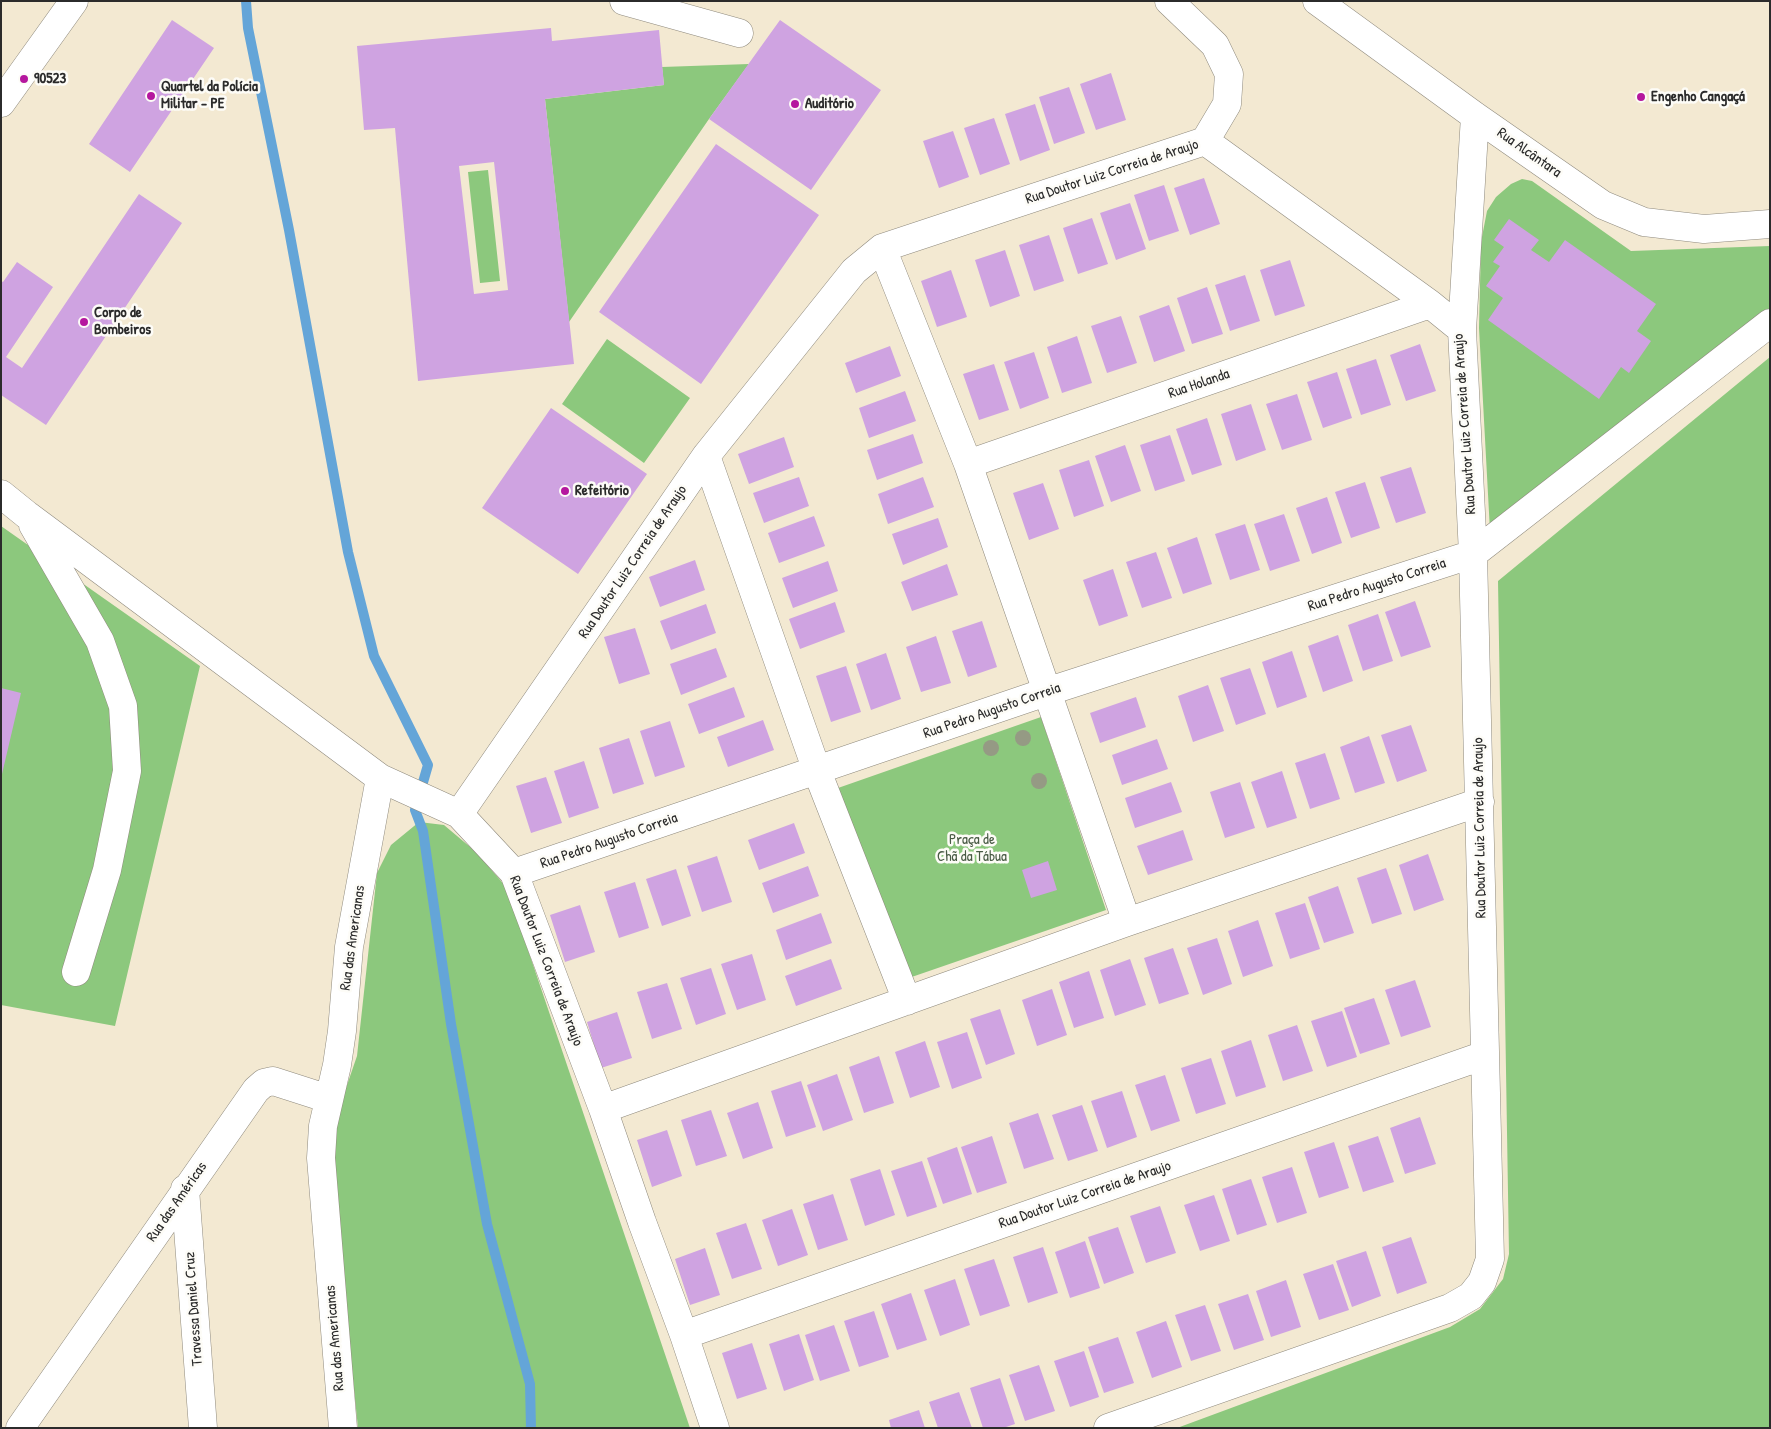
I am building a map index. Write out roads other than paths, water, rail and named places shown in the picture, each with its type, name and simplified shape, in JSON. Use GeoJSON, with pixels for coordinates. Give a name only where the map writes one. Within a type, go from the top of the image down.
{"type":"FeatureCollection","features":[{"type":"Feature","properties":{"kind":"street"},"geometry":{"type":"LineString","coordinates":[[1,103],[74,1]]}},
{"type":"Feature","properties":{"kind":"street"},"geometry":{"type":"LineString","coordinates":[[624,1],[739,33]]}},
{"type":"Feature","properties":{"kind":"street"},"geometry":{"type":"LineString","coordinates":[[1169,1],[1215,44],[1229,74],[1227,104],[1205,141]]}},
{"type":"Feature","properties":{"kind":"street","name":"Rua Alcântara"},"geometry":{"type":"LineString","coordinates":[[1317,1],[1475,116],[1603,205],[1644,222],[1704,229],[1770,224]]}},
{"type":"Feature","properties":{"kind":"street"},"geometry":{"type":"LineString","coordinates":[[1462,330],[1475,116]]}},
{"type":"Feature","properties":{"kind":"street","name":"Rua Doutor Luiz Correia de Araujo"},"geometry":{"type":"LineString","coordinates":[[715,1428],[684,1335],[603,1109],[514,873],[451,810],[706,456],[854,271],[882,248],[1205,141],[1430,304],[1462,330],[1473,554],[1490,1259],[1482,1282],[1471,1296],[1450,1308],[1108,1428]]}},
{"type":"Feature","properties":{"kind":"street"},"geometry":{"type":"LineString","coordinates":[[882,248],[968,464],[1127,922]]}},
{"type":"Feature","properties":{"kind":"street","name":"Rua Holanda"},"geometry":{"type":"LineString","coordinates":[[968,464],[1430,304]]}},
{"type":"Feature","properties":{"kind":"street","name":"Rua Pedro Augusto Correia"},"geometry":{"type":"LineString","coordinates":[[514,873],[1046,692],[1473,554],[1770,323]]}},
{"type":"Feature","properties":{"kind":"street"},"geometry":{"type":"LineString","coordinates":[[706,456],[817,770],[907,1001]]}},
{"type":"Feature","properties":{"kind":"street"},"geometry":{"type":"LineString","coordinates":[[1,494],[387,781],[451,810]]}},
{"type":"Feature","properties":{"kind":"street"},"geometry":{"type":"LineString","coordinates":[[27,515],[100,641],[123,706],[127,770],[107,870],[76,972]]}},
{"type":"Feature","properties":{"kind":"street","name":"Rua das Americanas"},"geometry":{"type":"LineString","coordinates":[[343,1428],[321,1158],[323,1126],[337,1065],[342,1031],[349,947],[387,781]]}},
{"type":"Feature","properties":{"kind":"street"},"geometry":{"type":"LineString","coordinates":[[603,1109],[1127,922],[1480,802]]}},
{"type":"Feature","properties":{"kind":"street","name":"Rua Doutor Luiz Correia de Araujo"},"geometry":{"type":"LineString","coordinates":[[684,1335],[1485,1055]]}},
{"type":"Feature","properties":{"kind":"street","name":"Rua das Américas"},"geometry":{"type":"LineString","coordinates":[[14,1427],[256,1090],[264,1083],[273,1081],[329,1099]]}},
{"type":"Feature","properties":{"kind":"street","name":"Travessa Daniel Cruz"},"geometry":{"type":"LineString","coordinates":[[185,1189],[203,1428]]}},
{"type":"Feature","properties":{"kind":"waterway"},"geometry":{"type":"LineString","coordinates":[[246,1],[248,28],[289,230],[348,552],[374,656],[428,765],[415,810],[423,831],[451,1024],[487,1224],[530,1384],[531,1428]]}},
{"type":"Feature","properties":{"kind":"place","name":"90523"},"geometry":{"type":"Point","coordinates":[24,79]}},
{"type":"Feature","properties":{"kind":"place","name":"Quartel da Polícia Militar - PE"},"geometry":{"type":"Point","coordinates":[151,96]}},
{"type":"Feature","properties":{"kind":"place","name":"Engenho Cangaçá"},"geometry":{"type":"Point","coordinates":[1641,97]}},
{"type":"Feature","properties":{"kind":"place","name":"Auditório"},"geometry":{"type":"Point","coordinates":[795,104]}},
{"type":"Feature","properties":{"kind":"place","name":"Corpo de Bombeiros"},"geometry":{"type":"Point","coordinates":[84,322]}},
{"type":"Feature","properties":{"kind":"place","name":"Refeitório"},"geometry":{"type":"Point","coordinates":[565,491]}},
{"type":"Feature","properties":{"kind":"park label","name":"Praça de Chã da Tábua"},"geometry":{"type":"Point","coordinates":[972,848]}}]}
